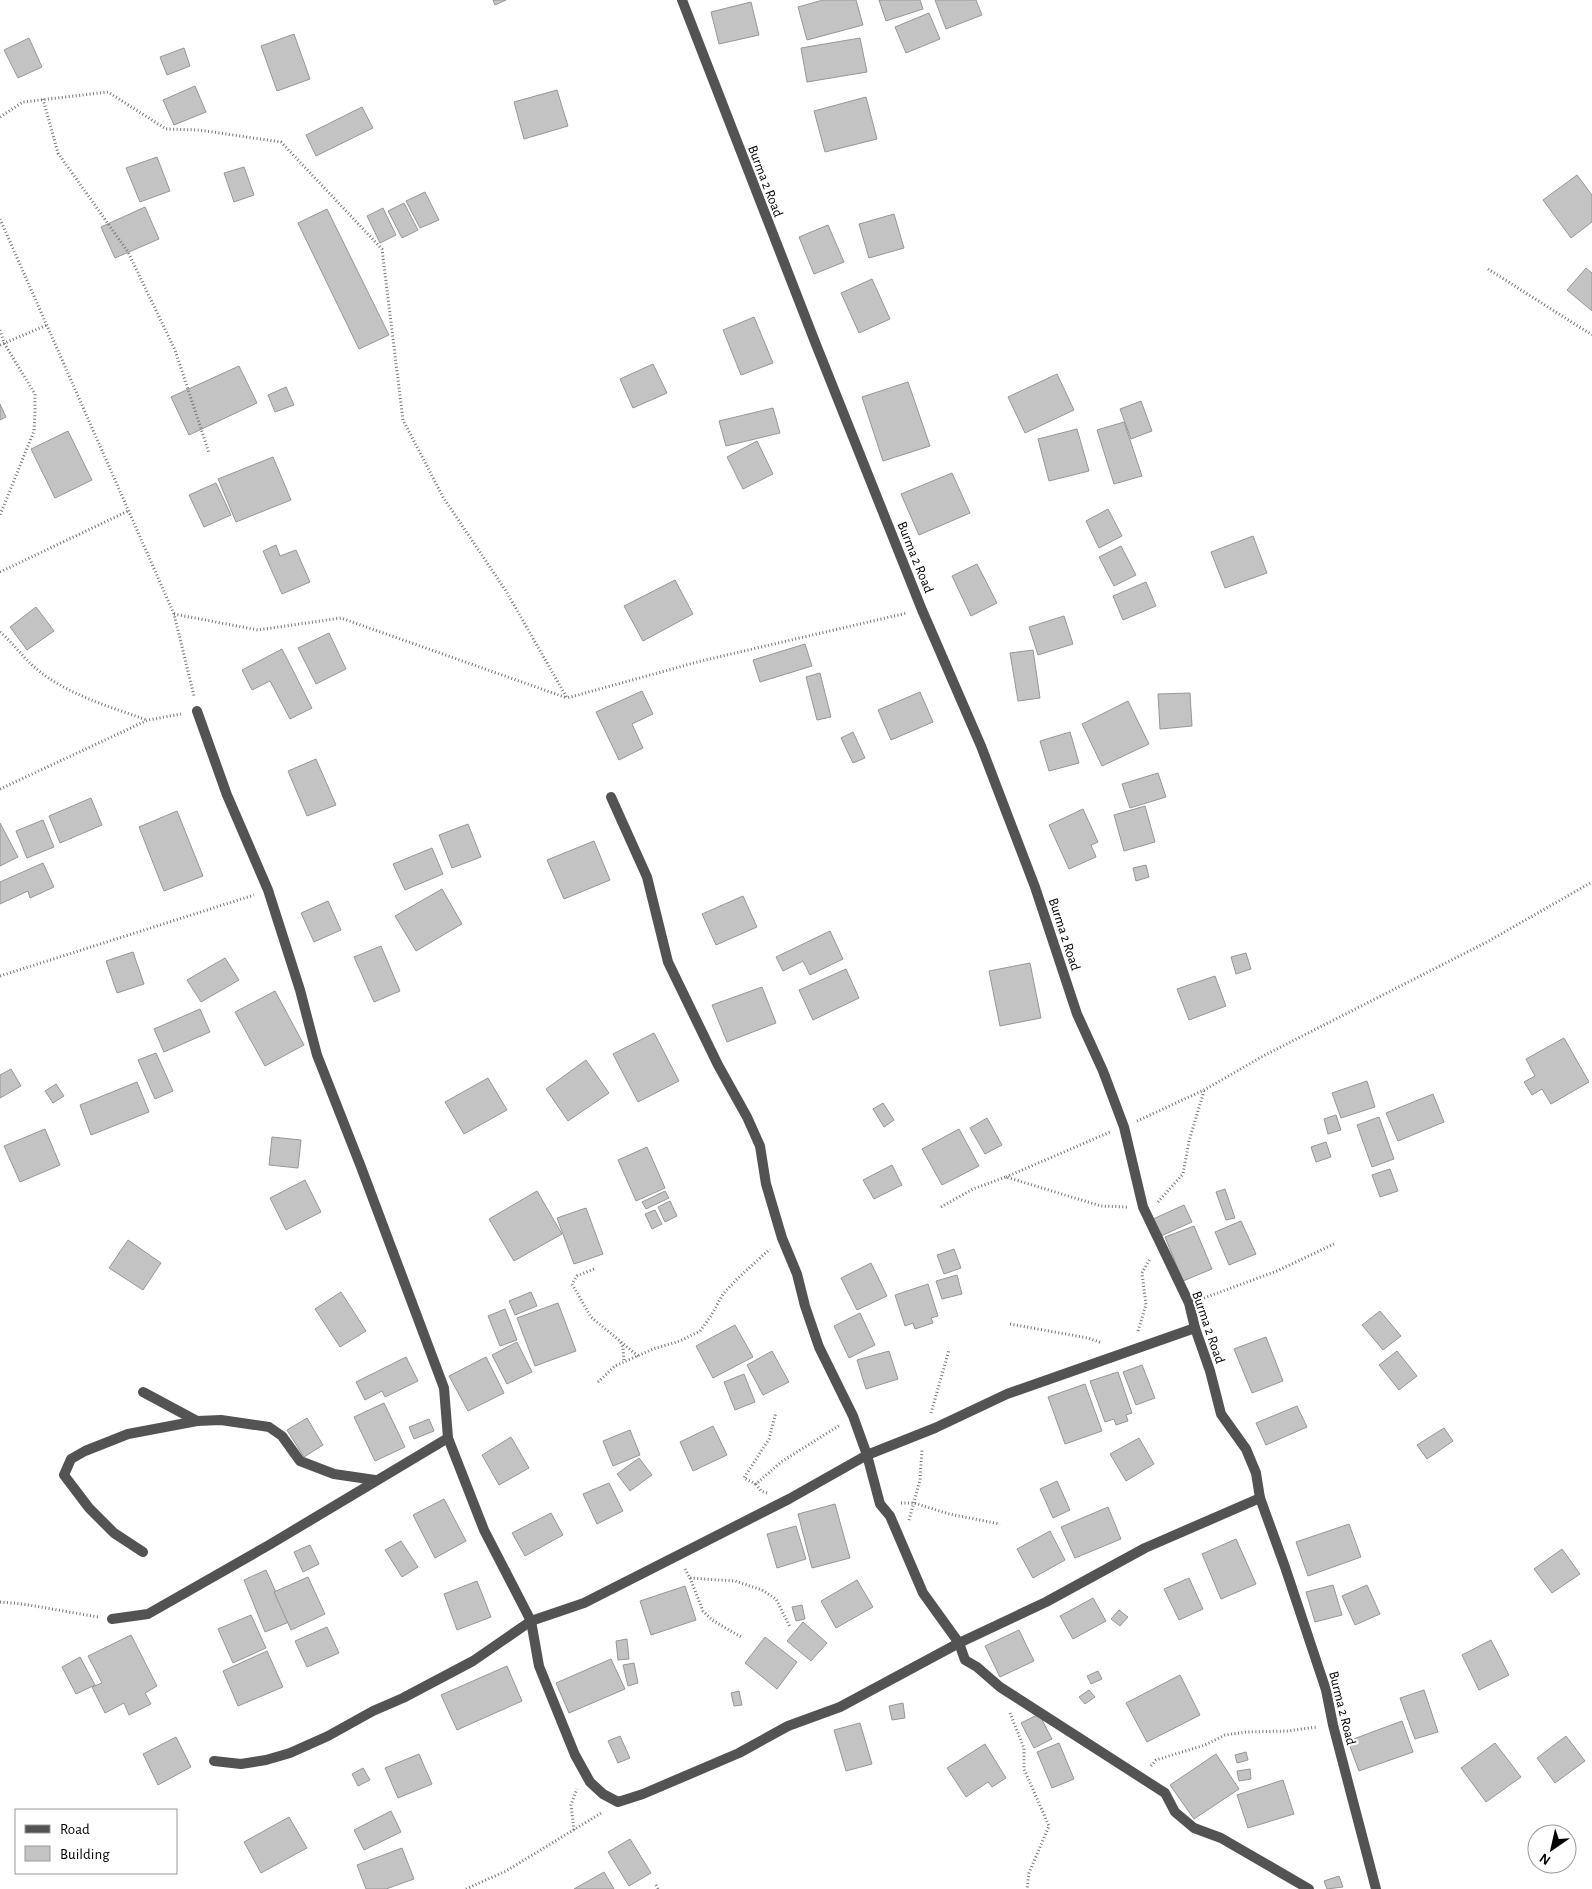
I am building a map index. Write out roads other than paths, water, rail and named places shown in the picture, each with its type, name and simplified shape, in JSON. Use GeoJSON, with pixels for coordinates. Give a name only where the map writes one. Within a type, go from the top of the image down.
{"type":"FeatureCollection","features":[{"type":"Feature","properties":{"kind":"street","name":"Burma 2 Road"},"geometry":{"type":"LineString","coordinates":[[682,0],[815,342],[922,610],[981,746],[1035,887],[1077,1014],[1103,1071],[1124,1127],[1142,1207],[1189,1303],[1221,1414],[1246,1450],[1256,1473],[1260,1498],[1286,1567],[1326,1690],[1333,1725],[1376,1889]]}},
{"type":"Feature","properties":{"kind":"street"},"geometry":{"type":"LineString","coordinates":[[197,711],[227,795],[268,890],[300,990],[316,1055],[362,1167],[444,1388],[448,1438],[484,1530],[532,1621],[539,1666],[575,1755],[590,1782],[603,1794],[618,1802],[642,1794],[739,1753],[788,1726],[840,1707],[959,1643],[1046,1602],[1145,1548],[1260,1498]]}},
{"type":"Feature","properties":{"kind":"street"},"geometry":{"type":"LineString","coordinates":[[611,798],[647,877],[668,962],[760,1146],[766,1184],[782,1238],[797,1274],[805,1306],[819,1347],[853,1416],[867,1455],[880,1504],[890,1516],[923,1593],[959,1643],[965,1660],[977,1667],[1000,1687],[1165,1793],[1175,1812],[1194,1828],[1221,1838],[1309,1889]]}},
{"type":"Feature","properties":{"kind":"street"},"geometry":{"type":"LineString","coordinates":[[214,1761],[241,1764],[266,1760],[290,1753],[328,1736],[373,1711],[403,1698],[473,1661],[532,1621],[584,1603],[790,1499],[867,1455],[935,1428],[1007,1394],[1195,1328]]}},
{"type":"Feature","properties":{"kind":"street"},"geometry":{"type":"LineString","coordinates":[[143,1392],[197,1420]]}},
{"type":"Feature","properties":{"kind":"street"},"geometry":{"type":"LineString","coordinates":[[142,1552],[114,1533],[74,1490],[64,1476],[70,1459],[128,1434],[197,1420],[221,1420],[269,1427],[282,1436],[300,1461],[334,1474],[375,1480]]}},
{"type":"Feature","properties":{"kind":"street"},"geometry":{"type":"LineString","coordinates":[[112,1619],[148,1614],[269,1545],[448,1438]]}}]}
